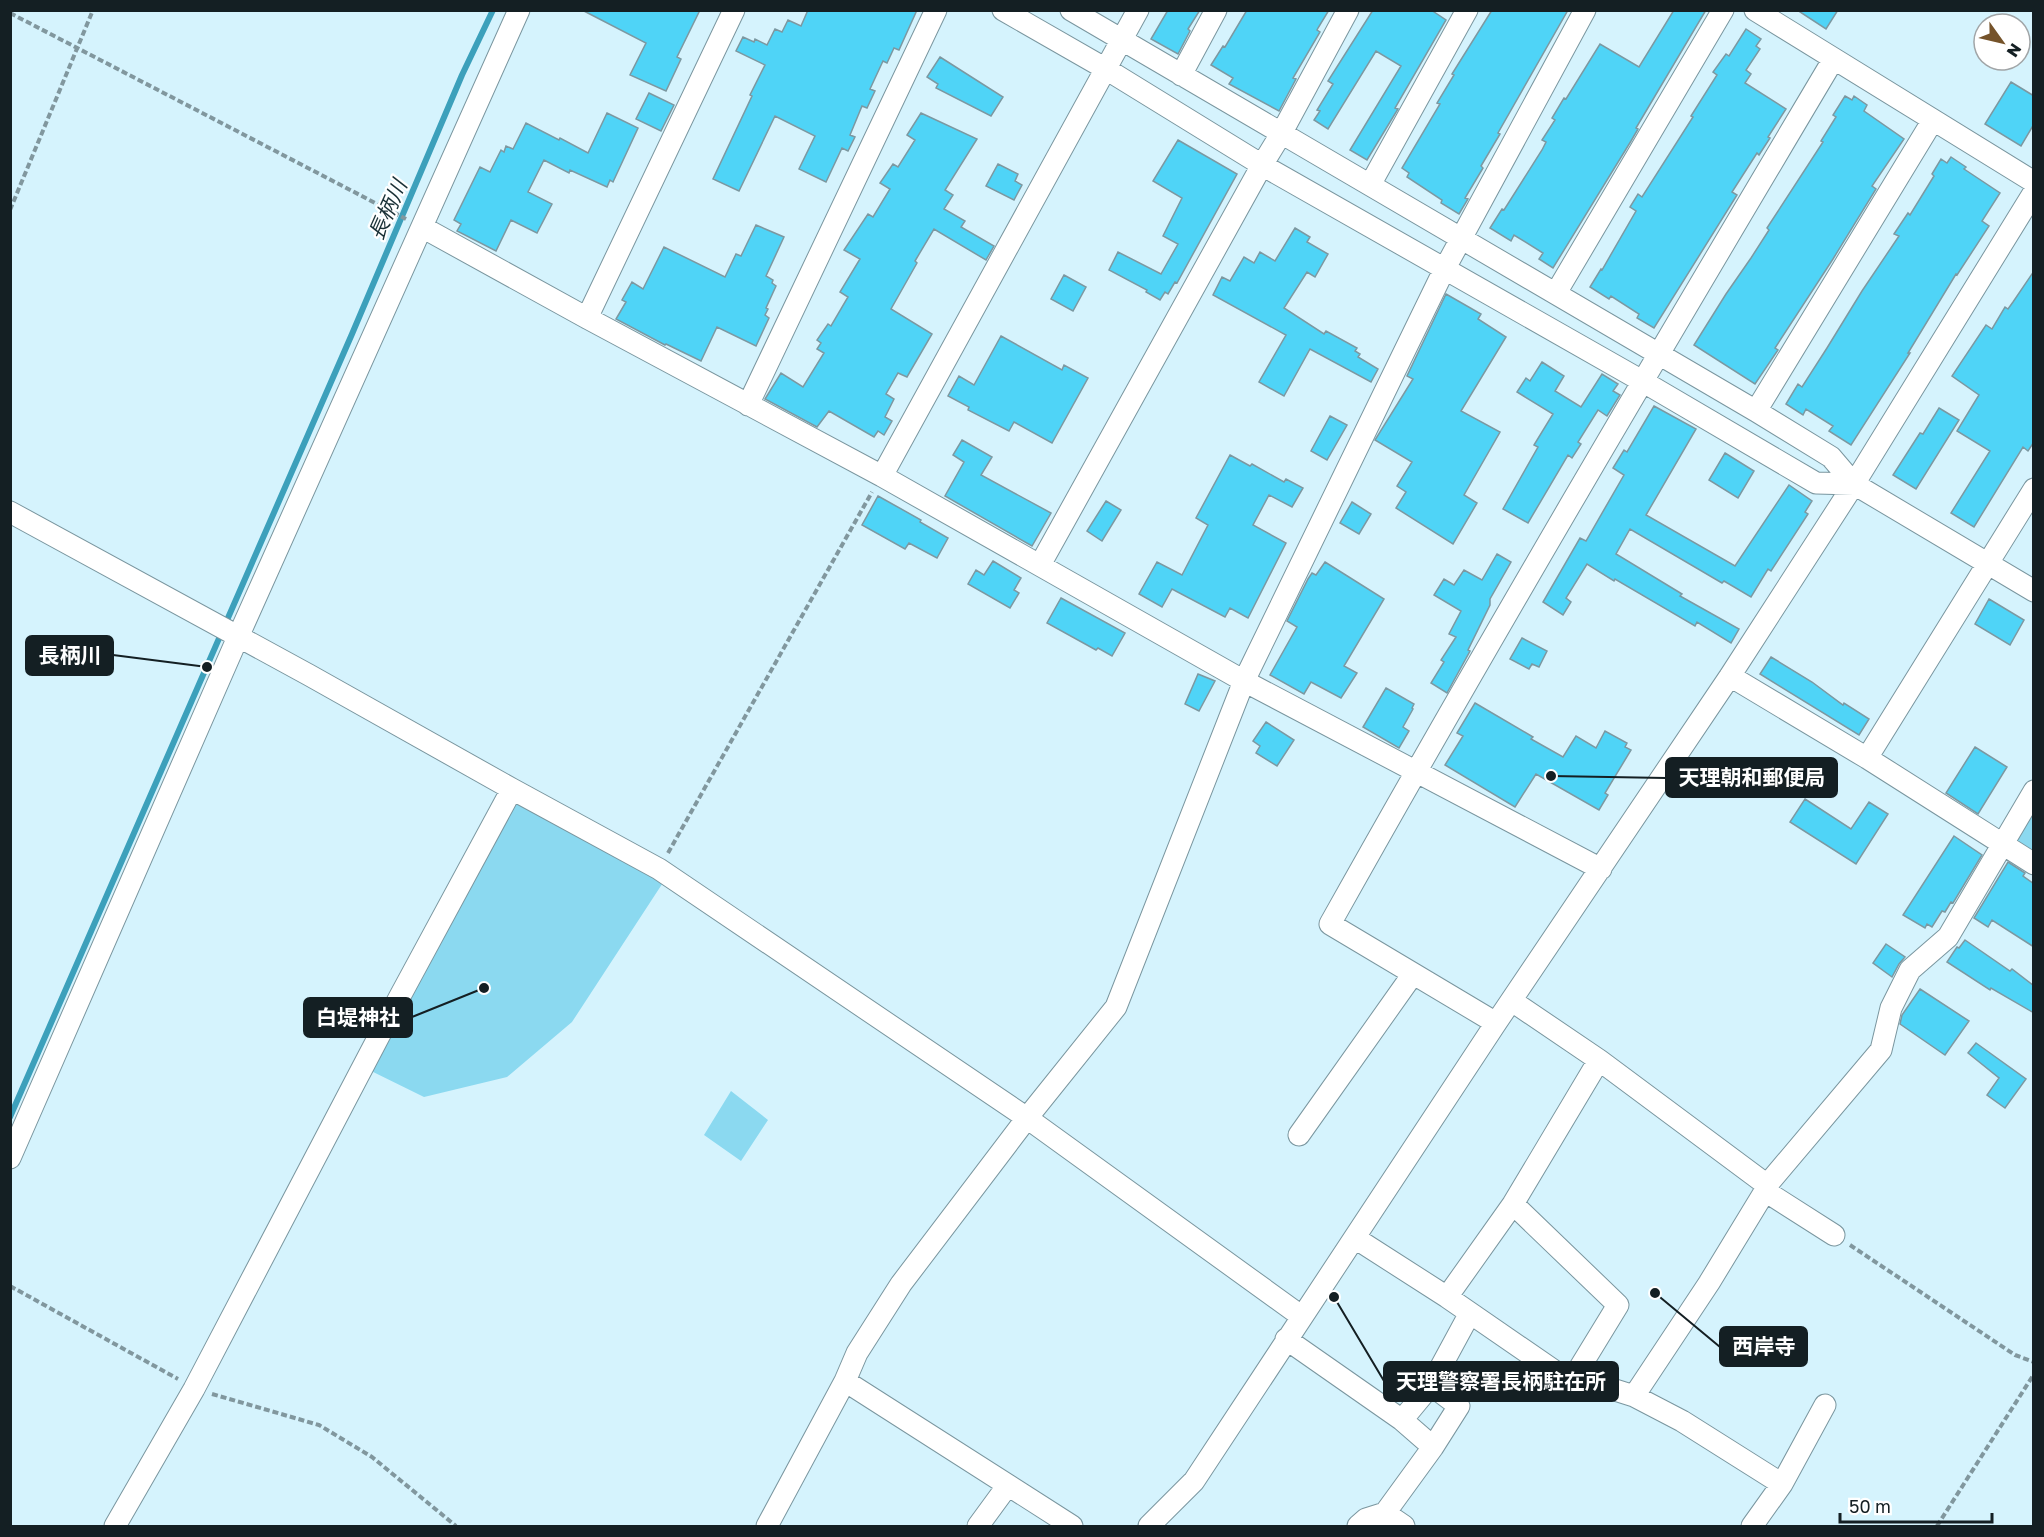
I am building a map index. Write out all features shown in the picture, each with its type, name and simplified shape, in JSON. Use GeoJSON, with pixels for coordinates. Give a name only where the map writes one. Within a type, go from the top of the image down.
{"type":"FeatureCollection","features":[{"type":"Feature","properties":{"kind":"street"},"geometry":{"type":"LineString","coordinates":[[10,1158],[238,637],[519,10]]}},
{"type":"Feature","properties":{"kind":"street"},"geometry":{"type":"LineString","coordinates":[[587,318],[734,10]]}},
{"type":"Feature","properties":{"kind":"street"},"geometry":{"type":"LineString","coordinates":[[748,405],[936,10]]}},
{"type":"Feature","properties":{"kind":"street"},"geometry":{"type":"LineString","coordinates":[[1003,10],[1106,69],[1262,165],[1642,381],[1816,483],[1854,484]]}},
{"type":"Feature","properties":{"kind":"street"},"geometry":{"type":"LineString","coordinates":[[1071,10],[1756,411],[1831,457],[1854,484],[2034,591]]}},
{"type":"Feature","properties":{"kind":"street"},"geometry":{"type":"LineString","coordinates":[[882,476],[1138,10]]}},
{"type":"Feature","properties":{"kind":"street"},"geometry":{"type":"LineString","coordinates":[[1181,75],[1216,10]]}},
{"type":"Feature","properties":{"kind":"street"},"geometry":{"type":"LineString","coordinates":[[1040,565],[1348,10]]}},
{"type":"Feature","properties":{"kind":"street"},"geometry":{"type":"LineString","coordinates":[[1370,185],[1467,10]]}},
{"type":"Feature","properties":{"kind":"street"},"geometry":{"type":"LineString","coordinates":[[767,1527],[857,1353],[901,1284],[1027,1118],[1116,1007],[1244,681],[1444,270],[1585,10]]}},
{"type":"Feature","properties":{"kind":"street"},"geometry":{"type":"LineString","coordinates":[[1556,293],[1723,10]]}},
{"type":"Feature","properties":{"kind":"street"},"geometry":{"type":"LineString","coordinates":[[1755,10],[2034,182]]}},
{"type":"Feature","properties":{"kind":"street"},"geometry":{"type":"LineString","coordinates":[[1496,1023],[1330,924],[1415,772],[1642,381],[1833,60]]}},
{"type":"Feature","properties":{"kind":"street"},"geometry":{"type":"LineString","coordinates":[[1756,411],[1932,120]]}},
{"type":"Feature","properties":{"kind":"street"},"geometry":{"type":"LineString","coordinates":[[1149,1527],[1194,1481],[1496,1023],[1730,676],[1854,484],[2034,192]]}},
{"type":"Feature","properties":{"kind":"street"},"geometry":{"type":"LineString","coordinates":[[422,227],[882,476],[1244,681],[1601,869]]}},
{"type":"Feature","properties":{"kind":"street"},"geometry":{"type":"LineString","coordinates":[[1867,758],[2034,489]]}},
{"type":"Feature","properties":{"kind":"street"},"geometry":{"type":"LineString","coordinates":[[10,512],[659,869],[1027,1118],[1301,1316]]}},
{"type":"Feature","properties":{"kind":"street"},"geometry":{"type":"LineString","coordinates":[[1730,676],[1867,758],[2034,864]]}},
{"type":"Feature","properties":{"kind":"street"},"geometry":{"type":"LineString","coordinates":[[115,1527],[194,1389],[399,998],[512,789]]}},
{"type":"Feature","properties":{"kind":"street"},"geometry":{"type":"LineString","coordinates":[[1634,1396],[1709,1283],[1766,1188],[1881,1050],[1892,1008],[1910,970],[1948,937],[2034,791]]}},
{"type":"Feature","properties":{"kind":"street"},"geometry":{"type":"LineString","coordinates":[[1299,1135],[1413,974]]}},
{"type":"Feature","properties":{"kind":"street"},"geometry":{"type":"LineString","coordinates":[[1512,1001],[1599,1060],[1766,1188],[1834,1235]]}},
{"type":"Feature","properties":{"kind":"street"},"geometry":{"type":"LineString","coordinates":[[1447,1297],[1513,1204],[1599,1060]]}},
{"type":"Feature","properties":{"kind":"street"},"geometry":{"type":"LineString","coordinates":[[1513,1204],[1618,1305],[1574,1377]]}},
{"type":"Feature","properties":{"kind":"street"},"geometry":{"type":"LineString","coordinates":[[1355,1238],[1447,1297],[1566,1379],[1574,1377],[1634,1396],[1682,1421],[1782,1484]]}},
{"type":"Feature","properties":{"kind":"street"},"geometry":{"type":"LineString","coordinates":[[1401,1420],[1431,1385],[1470,1313]]}},
{"type":"Feature","properties":{"kind":"street"},"geometry":{"type":"LineString","coordinates":[[1286,1339],[1401,1420],[1432,1447]]}},
{"type":"Feature","properties":{"kind":"street"},"geometry":{"type":"LineString","coordinates":[[844,1381],[1072,1527]]}},
{"type":"Feature","properties":{"kind":"street"},"geometry":{"type":"LineString","coordinates":[[1358,1527],[1366,1519],[1385,1513],[1459,1406],[1431,1385]]}},
{"type":"Feature","properties":{"kind":"street"},"geometry":{"type":"LineString","coordinates":[[1752,1527],[1782,1484],[1825,1405]]}},
{"type":"Feature","properties":{"kind":"street"},"geometry":{"type":"LineString","coordinates":[[978,1527],[1008,1485]]}},
{"type":"Feature","properties":{"kind":"street"},"geometry":{"type":"LineString","coordinates":[[1385,1513],[1404,1527]]}},
{"type":"Feature","properties":{"kind":"path"},"geometry":{"type":"LineString","coordinates":[[10,210],[93,10]]}},
{"type":"Feature","properties":{"kind":"path"},"geometry":{"type":"LineString","coordinates":[[10,13],[422,227]]}},
{"type":"Feature","properties":{"kind":"path"},"geometry":{"type":"LineString","coordinates":[[659,869],[882,476]]}},
{"type":"Feature","properties":{"kind":"path"},"geometry":{"type":"LineString","coordinates":[[1834,1235],[2015,1355],[2034,1362]]}},
{"type":"Feature","properties":{"kind":"path"},"geometry":{"type":"LineString","coordinates":[[10,1286],[194,1389],[319,1425],[372,1457],[456,1527]]}},
{"type":"Feature","properties":{"kind":"path"},"geometry":{"type":"LineString","coordinates":[[1937,1527],[2034,1374]]}},
{"type":"Feature","properties":{"kind":"shaded area"},"geometry":{"type":"Polygon","coordinates":[[[512,789],[668,875],[572,1022],[507,1077],[424,1097],[363,1067],[512,789]]]}},
{"type":"Feature","properties":{"kind":"shaded area"},"geometry":{"type":"Polygon","coordinates":[[[2033,799],[2033,856],[2023,850],[2013,834],[2033,799]]]}},
{"type":"Feature","properties":{"kind":"shaded area"},"geometry":{"type":"Polygon","coordinates":[[[731,1091],[768,1120],[741,1161],[704,1135],[731,1091]]]}},
{"type":"Feature","properties":{"kind":"building"},"geometry":{"type":"Polygon","coordinates":[[[582,10],[700,10],[677,57],[681,59],[666,91],[630,75],[646,43],[582,10]]]}},
{"type":"Feature","properties":{"kind":"building"},"geometry":{"type":"Polygon","coordinates":[[[808,10],[917,10],[899,50],[894,48],[887,63],[883,61],[870,89],[875,91],[867,108],[862,106],[850,135],[855,137],[848,151],[842,148],[826,182],[799,169],[815,136],[775,116],[739,191],[713,179],[765,65],[736,51],[743,37],[754,42],[755,39],[767,45],[775,29],[782,32],[788,20],[801,26],[808,10]]]}},
{"type":"Feature","properties":{"kind":"building"},"geometry":{"type":"Polygon","coordinates":[[[1168,10],[1200,10],[1188,29],[1190,31],[1178,54],[1151,39],[1168,10]]]}},
{"type":"Feature","properties":{"kind":"building"},"geometry":{"type":"Polygon","coordinates":[[[1247,10],[1329,10],[1317,30],[1320,32],[1293,78],[1296,79],[1279,111],[1229,84],[1233,78],[1211,65],[1223,46],[1225,47],[1247,10]]]}},
{"type":"Feature","properties":{"kind":"building"},"geometry":{"type":"Polygon","coordinates":[[[1373,10],[1431,10],[1446,20],[1395,108],[1398,109],[1367,160],[1350,150],[1401,66],[1376,51],[1328,129],[1314,120],[1320,111],[1317,110],[1333,84],[1328,81],[1373,10]]]}},
{"type":"Feature","properties":{"kind":"building"},"geometry":{"type":"Polygon","coordinates":[[[1492,10],[1568,10],[1498,133],[1500,134],[1481,166],[1483,168],[1465,198],[1468,199],[1459,214],[1407,177],[1409,173],[1402,168],[1440,104],[1437,103],[1454,75],[1452,74],[1492,10]]]}},
{"type":"Feature","properties":{"kind":"building"},"geometry":{"type":"Polygon","coordinates":[[[1674,10],[1706,10],[1636,128],[1638,129],[1631,141],[1553,268],[1539,259],[1543,253],[1514,235],[1511,241],[1490,228],[1542,150],[1546,142],[1542,140],[1555,120],[1552,118],[1600,44],[1639,67],[1674,10]]]}},
{"type":"Feature","properties":{"kind":"building"},"geometry":{"type":"Polygon","coordinates":[[[1797,10],[1838,10],[1826,29],[1797,10]]]}},
{"type":"Feature","properties":{"kind":"building"},"geometry":{"type":"Polygon","coordinates":[[[1746,29],[1761,39],[1756,46],[1760,49],[1746,70],[1751,74],[1745,83],[1786,109],[1759,155],[1757,153],[1732,192],[1737,195],[1654,328],[1637,318],[1639,314],[1611,296],[1609,299],[1590,287],[1636,211],[1630,207],[1638,194],[1642,197],[1717,75],[1713,72],[1726,54],[1729,56],[1746,29]]]}},
{"type":"Feature","properties":{"kind":"building"},"geometry":{"type":"Polygon","coordinates":[[[940,57],[1003,97],[991,116],[936,88],[938,84],[927,77],[940,57]]]}},
{"type":"Feature","properties":{"kind":"building"},"geometry":{"type":"Polygon","coordinates":[[[2011,82],[2034,96],[2034,124],[2021,146],[1985,124],[2011,82]]]}},
{"type":"Feature","properties":{"kind":"building"},"geometry":{"type":"Polygon","coordinates":[[[649,93],[674,105],[661,131],[636,119],[649,93]]]}},
{"type":"Feature","properties":{"kind":"building"},"geometry":{"type":"Polygon","coordinates":[[[1845,96],[1852,100],[1854,96],[1867,105],[1864,111],[1904,139],[1872,186],[1876,189],[1775,348],[1778,350],[1755,384],[1694,345],[1823,142],[1821,141],[1836,117],[1833,115],[1845,96]]]}},
{"type":"Feature","properties":{"kind":"building"},"geometry":{"type":"Polygon","coordinates":[[[607,113],[638,128],[613,182],[610,180],[607,187],[570,170],[569,173],[544,160],[528,192],[552,204],[537,233],[511,220],[496,251],[457,231],[461,224],[454,220],[480,167],[490,172],[501,150],[504,152],[506,146],[513,149],[526,123],[588,153],[607,113]]]}},
{"type":"Feature","properties":{"kind":"building"},"geometry":{"type":"Polygon","coordinates":[[[921,113],[977,139],[945,190],[953,195],[944,209],[965,221],[961,227],[994,246],[986,260],[934,229],[891,309],[932,334],[907,377],[898,373],[886,394],[894,399],[885,417],[892,421],[884,435],[878,431],[874,437],[829,411],[817,427],[765,399],[781,373],[803,387],[824,353],[817,349],[821,343],[817,340],[828,324],[831,326],[848,297],[840,292],[860,259],[844,250],[868,214],[873,217],[890,189],[880,183],[893,164],[898,167],[915,140],[907,135],[921,113]]]}},
{"type":"Feature","properties":{"kind":"building"},"geometry":{"type":"Polygon","coordinates":[[[1178,140],[1237,174],[1177,283],[1175,282],[1168,294],[1165,292],[1160,300],[1146,292],[1147,290],[1109,270],[1118,252],[1161,274],[1178,244],[1163,236],[1182,198],[1153,181],[1178,140]]]}},
{"type":"Feature","properties":{"kind":"building"},"geometry":{"type":"Polygon","coordinates":[[[1951,157],[1966,167],[1964,169],[2000,193],[1982,221],[1989,226],[1956,274],[1908,353],[1910,353],[1851,445],[1829,431],[1833,426],[1806,409],[1803,415],[1786,404],[1798,384],[1802,387],[1899,236],[1894,234],[1908,213],[1910,215],[1934,176],[1932,174],[1941,159],[1947,163],[1951,157]]]}},
{"type":"Feature","properties":{"kind":"building"},"geometry":{"type":"Polygon","coordinates":[[[998,164],[1018,174],[1015,181],[1022,185],[1014,200],[986,186],[998,164]]]}},
{"type":"Feature","properties":{"kind":"building"},"geometry":{"type":"Polygon","coordinates":[[[756,225],[784,237],[766,276],[773,280],[772,283],[776,286],[766,308],[768,309],[765,315],[769,318],[756,346],[717,327],[701,361],[616,319],[626,302],[622,300],[632,282],[643,289],[664,247],[725,277],[736,254],[741,256],[756,225]]]}},
{"type":"Feature","properties":{"kind":"building"},"geometry":{"type":"Polygon","coordinates":[[[1295,228],[1310,237],[1307,242],[1328,254],[1315,277],[1307,272],[1284,308],[1324,334],[1326,331],[1357,348],[1355,351],[1360,354],[1358,357],[1378,369],[1371,382],[1310,349],[1284,396],[1259,382],[1286,335],[1213,295],[1222,277],[1230,281],[1244,257],[1254,263],[1260,252],[1275,261],[1295,228]]]}},
{"type":"Feature","properties":{"kind":"building"},"geometry":{"type":"Polygon","coordinates":[[[2034,271],[2034,442],[2028,451],[2023,447],[1974,527],[1951,513],[1990,451],[1957,431],[1979,395],[1952,376],[1986,325],[1992,329],[2005,307],[2008,309],[2034,271]]]}},
{"type":"Feature","properties":{"kind":"building"},"geometry":{"type":"Polygon","coordinates":[[[1064,275],[1086,287],[1073,311],[1051,299],[1064,275]]]}},
{"type":"Feature","properties":{"kind":"building"},"geometry":{"type":"Polygon","coordinates":[[[1446,294],[1481,314],[1478,319],[1506,337],[1461,411],[1500,432],[1464,495],[1477,503],[1453,544],[1396,508],[1406,492],[1397,486],[1412,462],[1375,440],[1413,379],[1407,376],[1446,294]]]}},
{"type":"Feature","properties":{"kind":"building"},"geometry":{"type":"Polygon","coordinates":[[[1001,336],[1062,370],[1064,365],[1088,378],[1052,443],[1014,422],[1009,431],[968,410],[969,407],[948,396],[959,376],[974,385],[1001,336]]]}},
{"type":"Feature","properties":{"kind":"building"},"geometry":{"type":"Polygon","coordinates":[[[1542,362],[1564,376],[1555,391],[1581,407],[1602,374],[1618,384],[1613,391],[1620,395],[1607,416],[1598,410],[1578,442],[1581,444],[1572,458],[1568,455],[1528,523],[1503,509],[1538,447],[1534,445],[1553,414],[1517,392],[1526,378],[1530,381],[1542,362]]]}},
{"type":"Feature","properties":{"kind":"building"},"geometry":{"type":"Polygon","coordinates":[[[1654,406],[1696,429],[1646,515],[1735,566],[1789,485],[1812,501],[1805,512],[1808,514],[1771,571],[1768,569],[1751,597],[1724,581],[1722,583],[1630,529],[1616,554],[1682,594],[1680,596],[1739,629],[1731,643],[1697,622],[1695,626],[1587,564],[1566,598],[1571,602],[1563,615],[1543,602],[1580,538],[1586,541],[1624,475],[1613,468],[1624,450],[1627,452],[1654,406]]]}},
{"type":"Feature","properties":{"kind":"building"},"geometry":{"type":"Polygon","coordinates":[[[1939,408],[1959,420],[1916,489],[1893,475],[1939,408]]]}},
{"type":"Feature","properties":{"kind":"building"},"geometry":{"type":"Polygon","coordinates":[[[1330,416],[1347,425],[1327,460],[1311,451],[1330,416]]]}},
{"type":"Feature","properties":{"kind":"building"},"geometry":{"type":"Polygon","coordinates":[[[962,440],[992,457],[981,475],[1051,513],[1032,546],[945,496],[964,462],[953,455],[962,440]]]}},
{"type":"Feature","properties":{"kind":"building"},"geometry":{"type":"Polygon","coordinates":[[[1725,453],[1754,471],[1738,498],[1709,480],[1725,453]]]}},
{"type":"Feature","properties":{"kind":"building"},"geometry":{"type":"Polygon","coordinates":[[[1230,455],[1284,482],[1286,479],[1303,488],[1292,507],[1269,495],[1253,525],[1286,543],[1248,618],[1230,608],[1225,617],[1172,589],[1162,607],[1139,594],[1157,562],[1182,575],[1208,525],[1196,518],[1230,455]]]}},
{"type":"Feature","properties":{"kind":"building"},"geometry":{"type":"Polygon","coordinates":[[[878,496],[948,538],[937,558],[909,543],[905,549],[862,525],[878,496]]]}},
{"type":"Feature","properties":{"kind":"building"},"geometry":{"type":"Polygon","coordinates":[[[1106,501],[1121,510],[1102,541],[1087,531],[1106,501]]]}},
{"type":"Feature","properties":{"kind":"building"},"geometry":{"type":"Polygon","coordinates":[[[1352,502],[1371,514],[1359,534],[1340,523],[1352,502]]]}},
{"type":"Feature","properties":{"kind":"building"},"geometry":{"type":"Polygon","coordinates":[[[1497,554],[1511,562],[1490,599],[1490,605],[1468,650],[1470,651],[1447,693],[1431,683],[1444,662],[1441,660],[1456,637],[1449,634],[1461,611],[1434,595],[1444,579],[1454,585],[1464,570],[1482,580],[1497,554]]]}},
{"type":"Feature","properties":{"kind":"building"},"geometry":{"type":"Polygon","coordinates":[[[993,561],[1021,578],[1014,590],[1019,593],[1010,608],[968,584],[976,570],[984,575],[993,561]]]}},
{"type":"Feature","properties":{"kind":"building"},"geometry":{"type":"Polygon","coordinates":[[[1325,562],[1384,599],[1344,666],[1357,673],[1341,698],[1311,682],[1304,694],[1270,675],[1297,627],[1287,621],[1308,579],[1312,573],[1316,575],[1325,562]]]}},
{"type":"Feature","properties":{"kind":"building"},"geometry":{"type":"Polygon","coordinates":[[[1061,598],[1125,633],[1112,656],[1098,648],[1096,650],[1047,623],[1061,598]]]}},
{"type":"Feature","properties":{"kind":"building"},"geometry":{"type":"Polygon","coordinates":[[[1989,599],[2024,620],[2010,645],[1975,624],[1989,599]]]}},
{"type":"Feature","properties":{"kind":"building"},"geometry":{"type":"Polygon","coordinates":[[[1522,638],[1547,651],[1539,667],[1532,664],[1529,669],[1510,659],[1522,638]]]}},
{"type":"Feature","properties":{"kind":"building"},"geometry":{"type":"Polygon","coordinates":[[[1771,657],[1812,682],[1843,705],[1844,703],[1869,719],[1859,735],[1760,674],[1771,657]]]}},
{"type":"Feature","properties":{"kind":"building"},"geometry":{"type":"Polygon","coordinates":[[[1198,674],[1215,681],[1199,711],[1185,704],[1198,674]]]}},
{"type":"Feature","properties":{"kind":"building"},"geometry":{"type":"Polygon","coordinates":[[[1386,688],[1414,704],[1403,727],[1409,731],[1399,748],[1363,727],[1386,688]]]}},
{"type":"Feature","properties":{"kind":"building"},"geometry":{"type":"Polygon","coordinates":[[[1475,703],[1563,757],[1576,736],[1596,748],[1605,731],[1627,743],[1625,747],[1631,750],[1605,793],[1608,795],[1599,810],[1536,774],[1515,807],[1445,765],[1463,736],[1457,733],[1475,703]]]}},
{"type":"Feature","properties":{"kind":"building"},"geometry":{"type":"Polygon","coordinates":[[[1266,722],[1294,740],[1277,766],[1256,753],[1260,746],[1253,741],[1266,722]]]}},
{"type":"Feature","properties":{"kind":"building"},"geometry":{"type":"Polygon","coordinates":[[[1975,747],[2007,767],[1978,814],[1946,793],[1975,747]]]}},
{"type":"Feature","properties":{"kind":"building"},"geometry":{"type":"Polygon","coordinates":[[[1805,799],[1851,829],[1869,802],[1888,814],[1856,864],[1790,822],[1805,799]]]}},
{"type":"Feature","properties":{"kind":"building"},"geometry":{"type":"Polygon","coordinates":[[[1954,836],[1982,855],[1953,903],[1951,902],[1945,912],[1942,911],[1932,927],[1927,924],[1925,928],[1903,915],[1954,836]]]}},
{"type":"Feature","properties":{"kind":"building"},"geometry":{"type":"Polygon","coordinates":[[[2008,862],[2025,873],[2023,876],[2034,884],[2034,947],[1992,920],[1988,927],[1974,918],[2008,862]]]}},
{"type":"Feature","properties":{"kind":"building"},"geometry":{"type":"Polygon","coordinates":[[[1965,940],[2010,971],[2012,969],[2034,986],[2034,1013],[1991,988],[1990,990],[1947,962],[1965,940]]]}},
{"type":"Feature","properties":{"kind":"building"},"geometry":{"type":"Polygon","coordinates":[[[1886,944],[1905,957],[1892,977],[1873,963],[1886,944]]]}},
{"type":"Feature","properties":{"kind":"building"},"geometry":{"type":"Polygon","coordinates":[[[1920,989],[1969,1021],[1945,1055],[1900,1024],[1902,1015],[1920,989]]]}},
{"type":"Feature","properties":{"kind":"building"},"geometry":{"type":"Polygon","coordinates":[[[1976,1043],[2026,1079],[2005,1108],[1987,1095],[1999,1078],[1968,1053],[1976,1043]]]}},
{"type":"Feature","properties":{"kind":"waterway","name":"長柄川"},"geometry":{"type":"LineString","coordinates":[[10,1117],[352,334],[462,75],[493,10]]}},
{"type":"Feature","properties":{"kind":"place","name":"長柄川"},"geometry":{"type":"Point","coordinates":[207,667]}},
{"type":"Feature","properties":{"kind":"place","name":"天理朝和郵便局"},"geometry":{"type":"Point","coordinates":[1551,776]}},
{"type":"Feature","properties":{"kind":"place","name":"白堤神社"},"geometry":{"type":"Point","coordinates":[484,988]}},
{"type":"Feature","properties":{"kind":"place","name":"西岸寺"},"geometry":{"type":"Point","coordinates":[1655,1293]}},
{"type":"Feature","properties":{"kind":"place","name":"天理警察署長柄駐在所"},"geometry":{"type":"Point","coordinates":[1334,1297]}}]}
